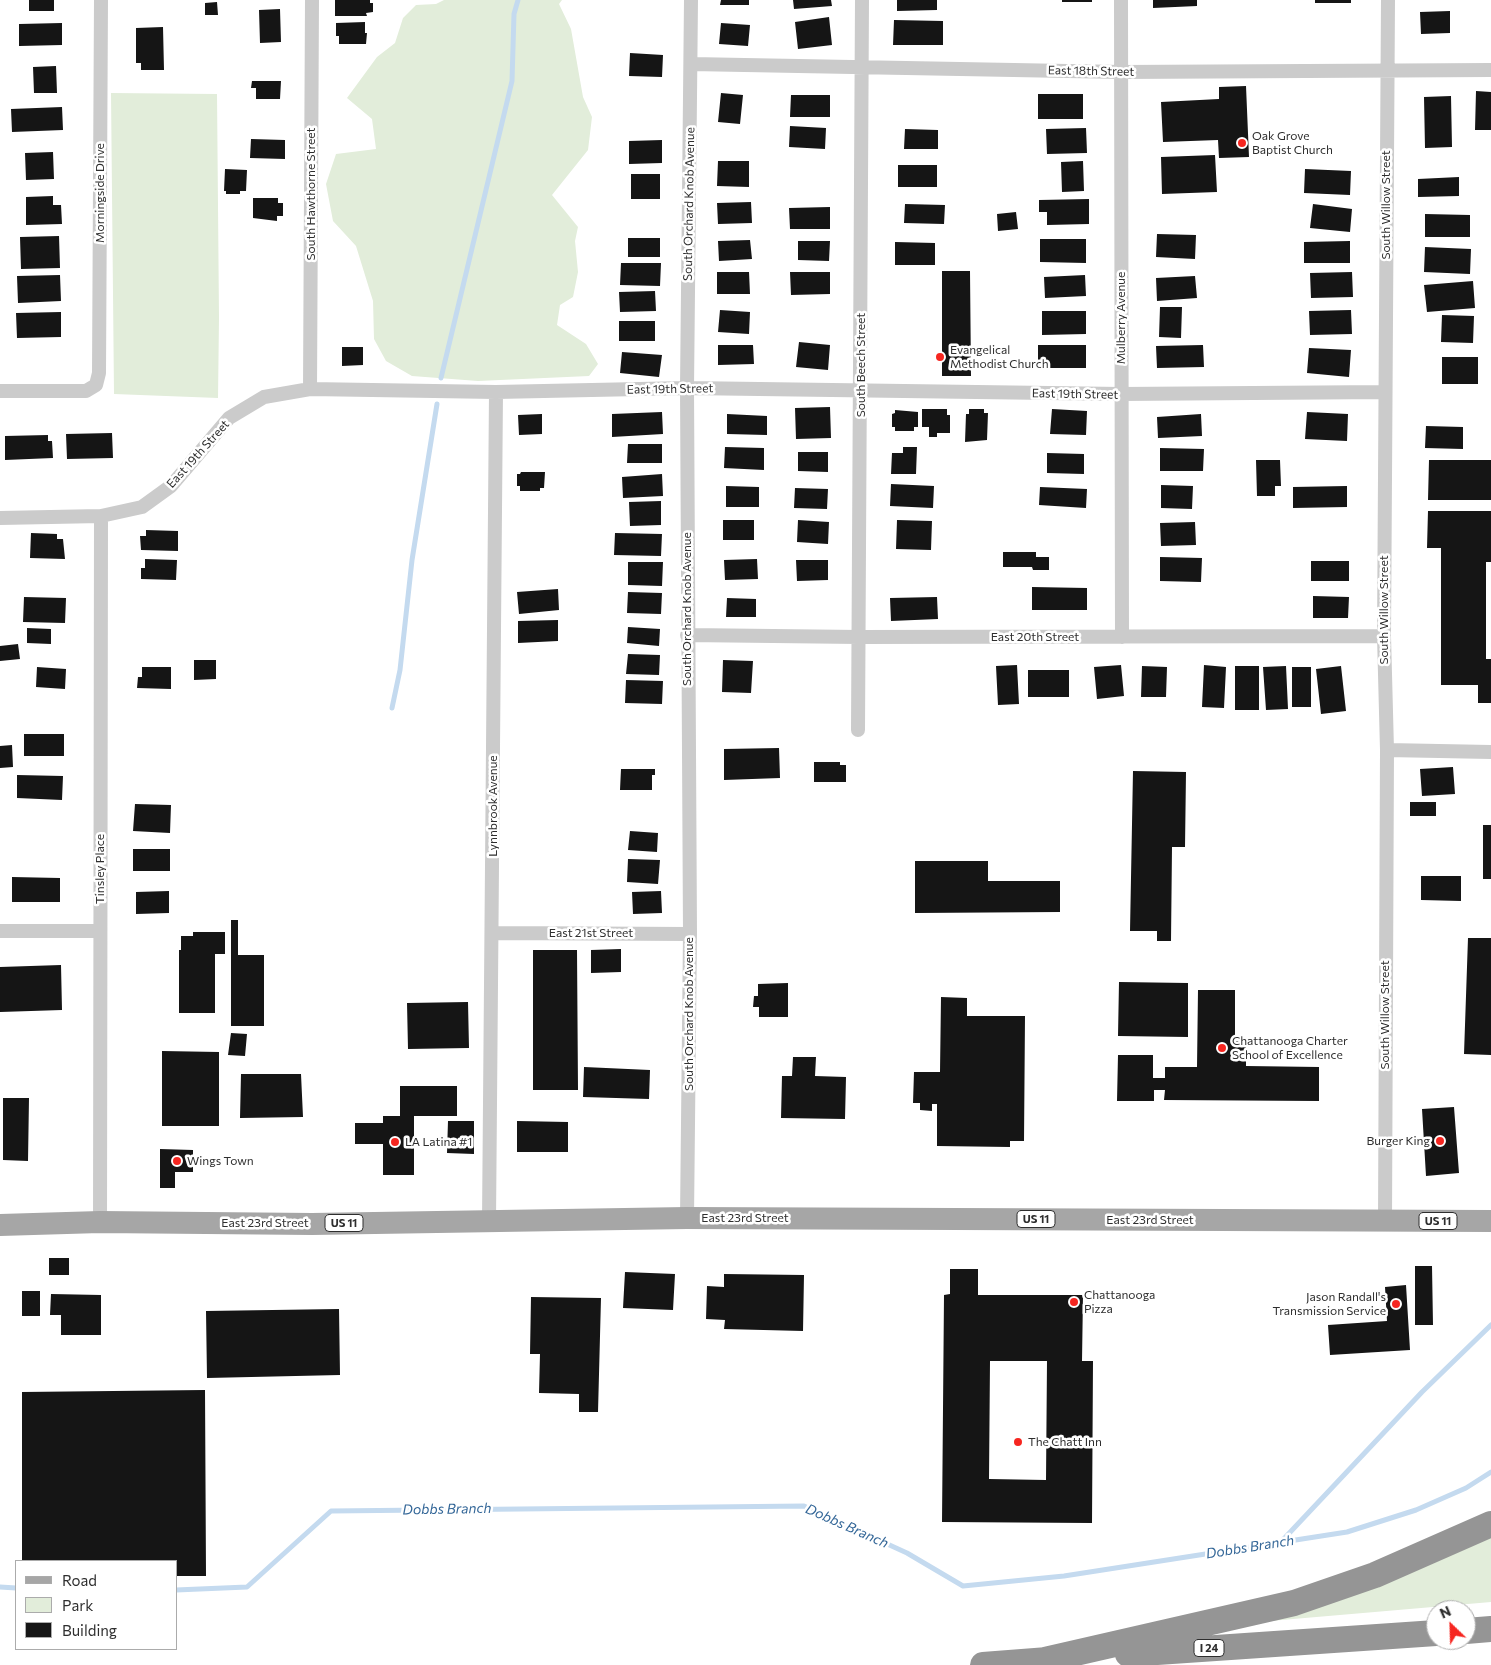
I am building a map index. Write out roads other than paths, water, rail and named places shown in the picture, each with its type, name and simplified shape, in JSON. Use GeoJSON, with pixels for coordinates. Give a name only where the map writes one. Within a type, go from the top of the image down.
{"type":"FeatureCollection","features":[{"type":"Feature","properties":{"kind":"highway"},"geometry":{"type":"LineString","coordinates":[[1045,1660],[1294,1603],[1375,1575],[1491,1524]]}},
{"type":"Feature","properties":{"kind":"highway"},"geometry":{"type":"LineString","coordinates":[[1476,1630],[1491,1629]]}},
{"type":"Feature","properties":{"kind":"highway","name":"I 24"},"geometry":{"type":"LineString","coordinates":[[983,1665],[1426,1634]]}},
{"type":"Feature","properties":{"kind":"main road","name":"East 23rd Street"},"geometry":{"type":"LineString","coordinates":[[0,1226],[100,1222],[297,1224],[688,1218],[1491,1221]]}},
{"type":"Feature","properties":{"kind":"street","name":"Morningside Drive"},"geometry":{"type":"LineString","coordinates":[[0,391],[86,391],[96,385],[99,373],[100,0]]}},
{"type":"Feature","properties":{"kind":"street","name":"South Hawthorne Street"},"geometry":{"type":"LineString","coordinates":[[310,389],[312,0]]}},
{"type":"Feature","properties":{"kind":"street","name":"South Orchard Knob Avenue"},"geometry":{"type":"LineString","coordinates":[[688,1218],[690,934],[687,388],[691,0]]}},
{"type":"Feature","properties":{"kind":"street","name":"South Beech Street"},"geometry":{"type":"LineString","coordinates":[[858,730],[862,0]]}},
{"type":"Feature","properties":{"kind":"street","name":"Mulberry Avenue"},"geometry":{"type":"LineString","coordinates":[[1121,0],[1122,637]]}},
{"type":"Feature","properties":{"kind":"street","name":"South Willow Street"},"geometry":{"type":"LineString","coordinates":[[1385,1221],[1387,750],[1384,636],[1388,0]]}},
{"type":"Feature","properties":{"kind":"street","name":"East 18th Street"},"geometry":{"type":"LineString","coordinates":[[691,64],[1121,72],[1387,69],[1491,70]]}},
{"type":"Feature","properties":{"kind":"street","name":"East 19th Street"},"geometry":{"type":"LineString","coordinates":[[0,518],[101,516],[142,507],[171,486],[229,418],[264,397],[310,389],[496,392],[687,388],[1121,394],[1385,392]]}},
{"type":"Feature","properties":{"kind":"street","name":"Lynnbrook Avenue"},"geometry":{"type":"LineString","coordinates":[[490,1221],[496,392]]}},
{"type":"Feature","properties":{"kind":"street","name":"Tinsley Place"},"geometry":{"type":"LineString","coordinates":[[100,1222],[101,516]]}},
{"type":"Feature","properties":{"kind":"street","name":"East 20th Street"},"geometry":{"type":"LineString","coordinates":[[687,635],[859,638],[1384,636]]}},
{"type":"Feature","properties":{"kind":"street"},"geometry":{"type":"LineString","coordinates":[[1387,750],[1491,752]]}},
{"type":"Feature","properties":{"kind":"street"},"geometry":{"type":"LineString","coordinates":[[0,931],[100,931]]}},
{"type":"Feature","properties":{"kind":"street","name":"East 21st Street"},"geometry":{"type":"LineString","coordinates":[[492,933],[690,934]]}},
{"type":"Feature","properties":{"kind":"waterway"},"geometry":{"type":"LineString","coordinates":[[441,378],[512,81],[514,14],[518,0]]}},
{"type":"Feature","properties":{"kind":"waterway"},"geometry":{"type":"LineString","coordinates":[[392,708],[400,670],[412,560],[437,404]]}},
{"type":"Feature","properties":{"kind":"waterway"},"geometry":{"type":"LineString","coordinates":[[1279,1544],[1422,1392],[1491,1325]]}},
{"type":"Feature","properties":{"kind":"waterway","name":"Dobbs Branch"},"geometry":{"type":"LineString","coordinates":[[178,1590],[247,1587],[331,1511],[804,1506],[907,1553],[963,1586],[1064,1576],[1347,1532],[1416,1510],[1466,1488],[1491,1472]]}},
{"type":"Feature","properties":{"kind":"waterway","name":"Dobbs Branch"},"geometry":{"type":"LineString","coordinates":[[0,1587],[15,1588]]}},
{"type":"Feature","properties":{"kind":"place","name":"Oak Grove Baptist Church"},"geometry":{"type":"Point","coordinates":[1242,143]}},
{"type":"Feature","properties":{"kind":"place","name":"Evangelical Methodist Church"},"geometry":{"type":"Point","coordinates":[940,357]}},
{"type":"Feature","properties":{"kind":"place","name":"Chattanooga Charter School of Excellence"},"geometry":{"type":"Point","coordinates":[1222,1048]}},
{"type":"Feature","properties":{"kind":"place","name":"Burger King"},"geometry":{"type":"Point","coordinates":[1440,1141]}},
{"type":"Feature","properties":{"kind":"place","name":"LA Latina #1"},"geometry":{"type":"Point","coordinates":[395,1142]}},
{"type":"Feature","properties":{"kind":"place","name":"Wings Town"},"geometry":{"type":"Point","coordinates":[177,1161]}},
{"type":"Feature","properties":{"kind":"place","name":"Chattanooga Pizza"},"geometry":{"type":"Point","coordinates":[1074,1302]}},
{"type":"Feature","properties":{"kind":"place","name":"Jason Randall's Transmission Service"},"geometry":{"type":"Point","coordinates":[1396,1304]}},
{"type":"Feature","properties":{"kind":"place","name":"The Chatt Inn"},"geometry":{"type":"Point","coordinates":[1018,1442]}}]}
